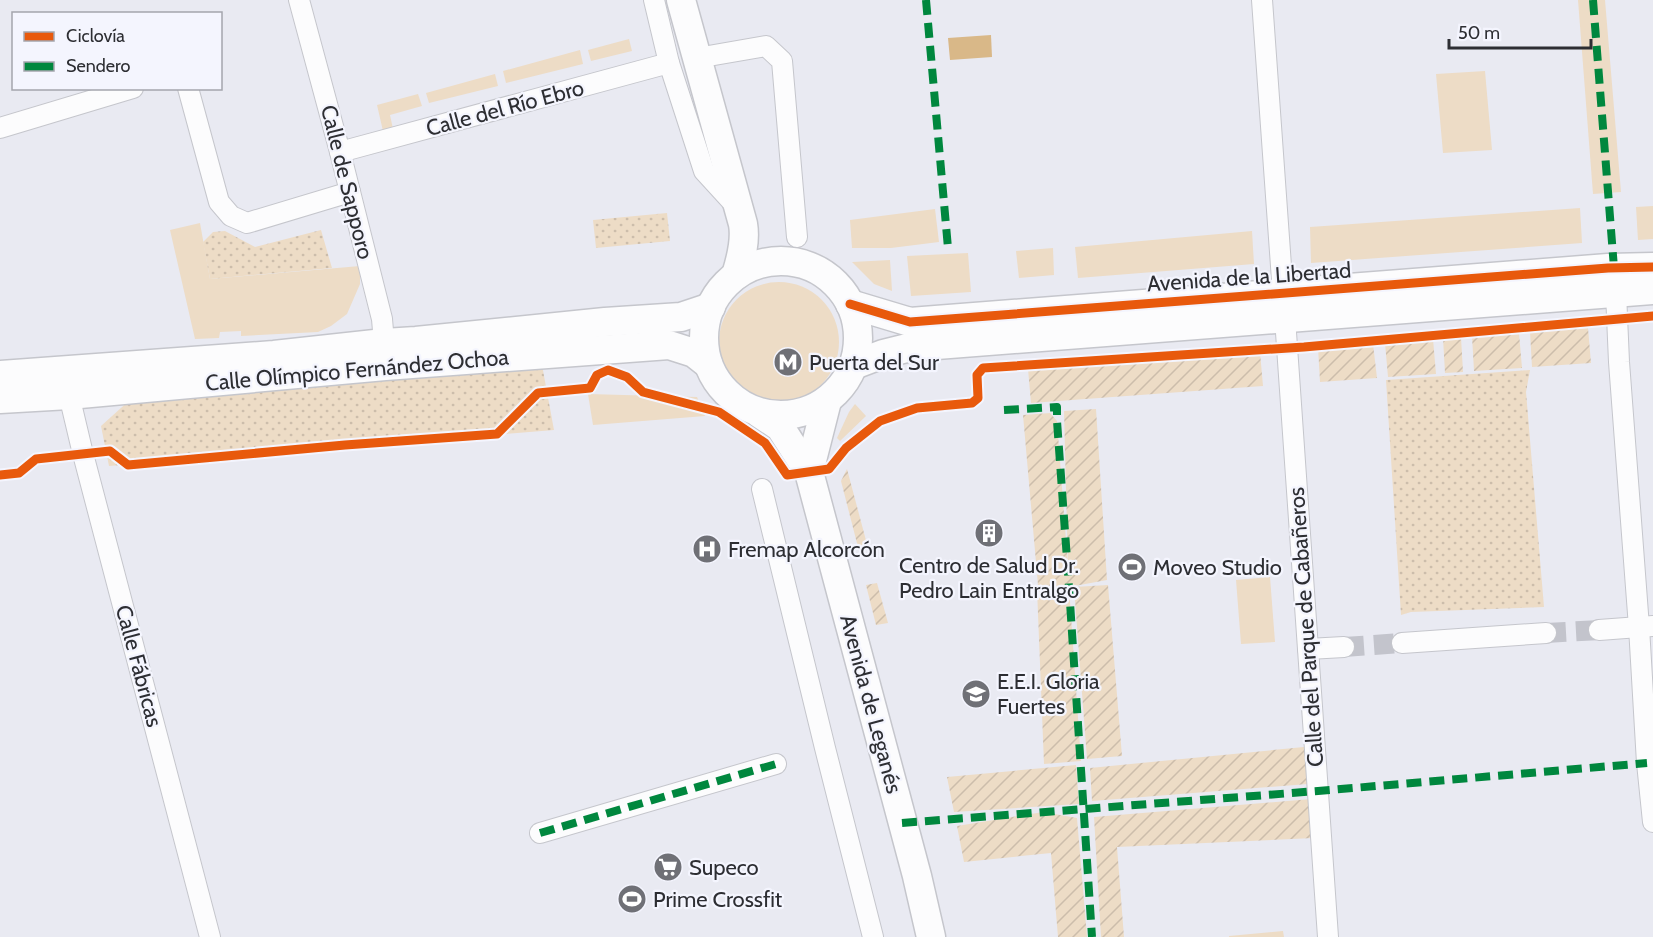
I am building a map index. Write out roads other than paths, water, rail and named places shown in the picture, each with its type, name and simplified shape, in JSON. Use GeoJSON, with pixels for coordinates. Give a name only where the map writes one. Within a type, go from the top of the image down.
{"type":"FeatureCollection","features":[{"type":"Feature","properties":{"kind":"street","name":"Calle de Sapporo"},"geometry":{"type":"LineString","coordinates":[[299,0],[382,318],[385,354]]}},
{"type":"Feature","properties":{"kind":"street"},"geometry":{"type":"LineString","coordinates":[[654,0],[669,63],[704,171],[776,261]]}},
{"type":"Feature","properties":{"kind":"street"},"geometry":{"type":"LineString","coordinates":[[681,0],[743,222],[741,258],[736,275]]}},
{"type":"Feature","properties":{"kind":"street","name":"Calle del Parque de Cabañeros"},"geometry":{"type":"LineString","coordinates":[[1262,0],[1328,937]]}},
{"type":"Feature","properties":{"kind":"street"},"geometry":{"type":"LineString","coordinates":[[697,58],[766,46],[782,62],[797,237]]}},
{"type":"Feature","properties":{"kind":"street","name":"Calle del Río Ebro"},"geometry":{"type":"LineString","coordinates":[[340,152],[669,63]]}},
{"type":"Feature","properties":{"kind":"street"},"geometry":{"type":"LineString","coordinates":[[0,128],[127,90]]}},
{"type":"Feature","properties":{"kind":"street"},"geometry":{"type":"LineString","coordinates":[[189,90],[219,202],[231,216],[247,223],[350,192]]}},
{"type":"Feature","properties":{"kind":"street"},"geometry":{"type":"LineString","coordinates":[[776,261],[799,263],[820,271],[837,285],[850,304],[857,324],[858,345],[854,365],[843,385],[827,401],[805,412],[780,416],[746,409],[736,400],[719,384],[708,364],[704,345],[705,325],[711,307],[721,289],[736,275],[754,266],[776,261]]}},
{"type":"Feature","properties":{"kind":"street","name":"Avenida de la Libertad"},"geometry":{"type":"LineString","coordinates":[[854,365],[911,347],[1608,268],[1653,267]]}},
{"type":"Feature","properties":{"kind":"street","name":"Avenida de la Libertad"},"geometry":{"type":"LineString","coordinates":[[850,304],[910,322],[1653,290]]}},
{"type":"Feature","properties":{"kind":"street"},"geometry":{"type":"LineString","coordinates":[[1616,293],[1619,362],[1646,627],[1647,763],[1653,822]]}},
{"type":"Feature","properties":{"kind":"street","name":"Calle Olímpico Fernández Ochoa"},"geometry":{"type":"LineString","coordinates":[[0,399],[69,394],[385,354],[427,340],[605,322],[681,317],[711,307]]}},
{"type":"Feature","properties":{"kind":"street","name":"Calle Olímpico Fernández Ochoa"},"geometry":{"type":"LineString","coordinates":[[0,375],[274,356],[669,345],[694,353],[708,364]]}},
{"type":"Feature","properties":{"kind":"street","name":"Calle Fábricas"},"geometry":{"type":"LineString","coordinates":[[69,394],[210,937]]}},
{"type":"Feature","properties":{"kind":"street","name":"Avenida de Leganés"},"geometry":{"type":"LineString","coordinates":[[809,472],[827,401]]}},
{"type":"Feature","properties":{"kind":"street","name":"Avenida de Leganés"},"geometry":{"type":"LineString","coordinates":[[759,413],[780,427],[809,472],[917,876],[931,937]]}},
{"type":"Feature","properties":{"kind":"street"},"geometry":{"type":"LineString","coordinates":[[762,489],[873,937]]}},
{"type":"Feature","properties":{"kind":"street"},"geometry":{"type":"LineString","coordinates":[[1599,630],[1646,627]]}},
{"type":"Feature","properties":{"kind":"street"},"geometry":{"type":"LineString","coordinates":[[1402,643],[1546,633]]}},
{"type":"Feature","properties":{"kind":"street"},"geometry":{"type":"LineString","coordinates":[[1308,649],[1344,647]]}},
{"type":"Feature","properties":{"kind":"street"},"geometry":{"type":"LineString","coordinates":[[540,833],[776,764]]}},
{"type":"Feature","properties":{"kind":"tunnel"},"geometry":{"type":"LineString","coordinates":[[1546,633],[1599,630]]}},
{"type":"Feature","properties":{"kind":"tunnel"},"geometry":{"type":"LineString","coordinates":[[1344,647],[1402,643]]}},
{"type":"Feature","properties":{"kind":"place","name":"Puerta del Sur"},"geometry":{"type":"Point","coordinates":[788,362]}},
{"type":"Feature","properties":{"kind":"place","name":"Centro de Salud Dr. Pedro Lain Entralgo"},"geometry":{"type":"Point","coordinates":[989,533]}},
{"type":"Feature","properties":{"kind":"place","name":"Fremap Alcorcón"},"geometry":{"type":"Point","coordinates":[707,549]}},
{"type":"Feature","properties":{"kind":"place","name":"Moveo Studio"},"geometry":{"type":"Point","coordinates":[1132,567]}},
{"type":"Feature","properties":{"kind":"place","name":"E.E.I. Gloria Fuertes"},"geometry":{"type":"Point","coordinates":[976,694]}},
{"type":"Feature","properties":{"kind":"place","name":"Supeco"},"geometry":{"type":"Point","coordinates":[668,867]}},
{"type":"Feature","properties":{"kind":"place","name":"Prime Crossfit"},"geometry":{"type":"Point","coordinates":[632,899]}}]}
